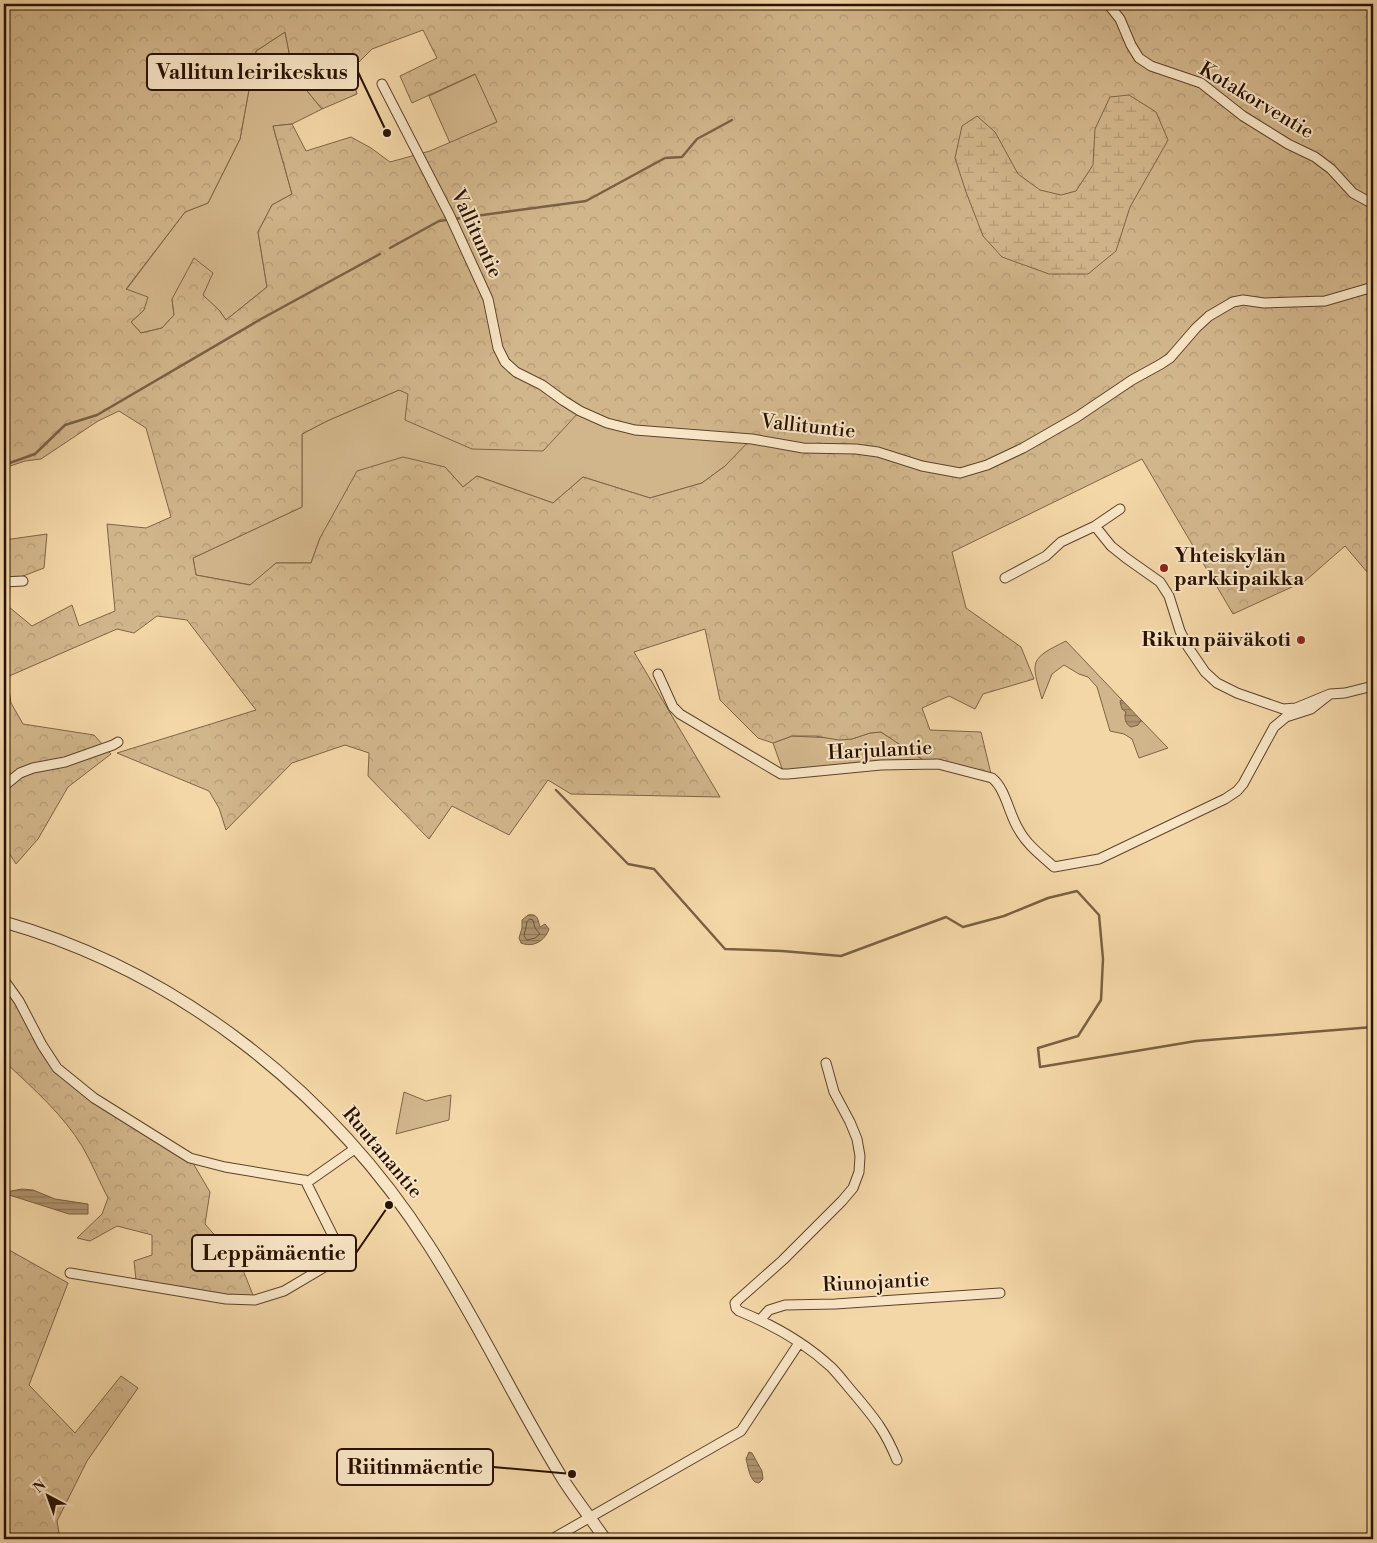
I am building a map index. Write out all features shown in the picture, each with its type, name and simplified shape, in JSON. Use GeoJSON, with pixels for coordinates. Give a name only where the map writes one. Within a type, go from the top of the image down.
{"type":"FeatureCollection","features":[{"type":"Feature","properties":{"kind":"street","name":"Kotakorventie"},"geometry":{"type":"LineString","coordinates":[[1108,4],[1120,19],[1139,58],[1150,66],[1201,83],[1243,116],[1288,144],[1315,157],[1331,169],[1353,193],[1373,204]]}},
{"type":"Feature","properties":{"kind":"street","name":"Vallituntie"},"geometry":{"type":"LineString","coordinates":[[382,84],[451,219],[488,299],[498,348],[505,362],[516,372],[542,385],[580,411],[607,423],[636,430],[675,435],[712,435],[752,439],[803,448],[856,449],[878,452],[922,466],[960,473],[987,466],[1077,418],[1132,380],[1170,358],[1209,316],[1233,302],[1244,300],[1264,303],[1325,301],[1373,287]]}},
{"type":"Feature","properties":{"kind":"street"},"geometry":{"type":"LineString","coordinates":[[1005,578],[1046,556],[1060,542],[1094,526],[1120,509]]}},
{"type":"Feature","properties":{"kind":"street"},"geometry":{"type":"LineString","coordinates":[[1094,526],[1111,546],[1160,582],[1169,596],[1180,632],[1205,672],[1217,683],[1237,693],[1283,709],[1296,708],[1330,694],[1351,692],[1373,686]]}},
{"type":"Feature","properties":{"kind":"street"},"geometry":{"type":"LineString","coordinates":[[4,582],[22,581]]}},
{"type":"Feature","properties":{"kind":"street","name":"Harjulantie"},"geometry":{"type":"LineString","coordinates":[[658,674],[669,700],[680,714],[781,774],[881,766],[938,764],[992,778],[1002,790],[1010,813],[1020,832],[1035,850],[1054,867],[1099,859],[1226,799],[1243,784],[1274,727],[1286,717],[1311,709],[1330,694]]}},
{"type":"Feature","properties":{"kind":"street"},"geometry":{"type":"LineString","coordinates":[[4,786],[20,773],[33,768],[65,762],[118,742]]}},
{"type":"Feature","properties":{"kind":"street","name":"Ruutanantie"},"geometry":{"type":"LineString","coordinates":[[4,922],[87,952],[148,982],[190,1006],[249,1047],[317,1106],[356,1148],[398,1199],[429,1245],[541,1442],[565,1482],[605,1539]]}},
{"type":"Feature","properties":{"kind":"street"},"geometry":{"type":"LineString","coordinates":[[4,980],[19,1001],[42,1045],[57,1068],[94,1098],[190,1158],[225,1167],[309,1181],[356,1148]]}},
{"type":"Feature","properties":{"kind":"street"},"geometry":{"type":"LineString","coordinates":[[826,1063],[834,1092],[857,1139],[860,1156],[859,1172],[853,1188],[842,1201],[783,1260],[736,1303],[736,1308],[799,1343],[823,1360],[877,1420],[888,1438],[897,1460]]}},
{"type":"Feature","properties":{"kind":"street"},"geometry":{"type":"LineString","coordinates":[[70,1273],[226,1299],[255,1300],[284,1291],[332,1262],[338,1251],[305,1180]]}},
{"type":"Feature","properties":{"kind":"street","name":"Riunojantie"},"geometry":{"type":"LineString","coordinates":[[760,1320],[769,1310],[785,1305],[835,1304],[1000,1293]]}},
{"type":"Feature","properties":{"kind":"street"},"geometry":{"type":"LineString","coordinates":[[552,1539],[742,1431],[799,1343]]}},
{"type":"Feature","properties":{"kind":"green space"},"geometry":{"type":"Polygon","coordinates":[[[5,4],[1373,4],[1373,579],[1345,546],[1305,581],[1233,614],[1142,459],[952,552],[966,608],[1021,647],[1034,679],[983,694],[975,709],[949,696],[922,708],[930,730],[981,732],[992,778],[928,763],[881,732],[839,740],[815,736],[792,736],[773,743],[758,738],[720,700],[705,629],[634,652],[720,797],[571,794],[548,780],[509,835],[452,806],[429,839],[368,776],[369,753],[345,745],[292,763],[226,830],[219,808],[209,791],[117,753],[256,710],[187,620],[157,616],[134,633],[117,629],[7,677],[11,703],[23,724],[94,735],[111,754],[68,787],[38,839],[16,864],[4,845],[4,540],[47,534],[44,568],[10,581],[9,607],[32,626],[72,605],[79,626],[115,611],[107,524],[146,528],[171,517],[146,428],[119,411],[98,421],[41,459],[25,461],[4,468],[5,4]],[[423,30],[372,49],[351,70],[357,94],[322,109],[303,86],[291,62],[285,32],[256,51],[240,139],[208,203],[185,212],[126,289],[148,297],[144,310],[131,322],[141,333],[162,328],[174,315],[172,299],[194,258],[213,273],[203,295],[219,310],[226,320],[267,287],[258,232],[272,205],[292,194],[273,126],[292,124],[306,151],[351,137],[371,148],[390,162],[430,151],[497,122],[475,74],[412,103],[400,76],[437,58],[423,30]],[[399,390],[327,421],[302,434],[302,507],[193,558],[196,575],[250,585],[276,563],[311,563],[320,538],[357,471],[403,457],[445,467],[463,487],[477,476],[553,503],[583,477],[650,498],[702,483],[725,466],[751,439],[635,430],[580,411],[543,451],[472,449],[405,420],[408,394],[399,390]]]}},
{"type":"Feature","properties":{"kind":"green space"},"geometry":{"type":"Polygon","coordinates":[[[285,32],[291,62],[303,86],[322,109],[292,124],[273,126],[292,194],[272,205],[258,232],[267,287],[226,320],[219,310],[202,295],[172,299],[174,315],[162,328],[141,333],[131,322],[144,310],[126,290],[185,212],[208,203],[240,139],[256,51],[285,32]]]}},
{"type":"Feature","properties":{"kind":"green space"},"geometry":{"type":"Polygon","coordinates":[[[476,74],[497,122],[450,143],[429,96],[476,74]]]}},
{"type":"Feature","properties":{"kind":"green space"},"geometry":{"type":"Polygon","coordinates":[[[1129,95],[1156,112],[1168,140],[1130,207],[1116,251],[1088,274],[1049,274],[1002,257],[983,236],[955,158],[962,126],[977,116],[995,132],[1018,174],[1040,190],[1061,195],[1076,191],[1093,165],[1095,129],[1110,97],[1129,95]]]}},
{"type":"Feature","properties":{"kind":"green space"},"geometry":{"type":"Polygon","coordinates":[[[399,390],[408,393],[580,411],[752,439],[725,466],[702,483],[650,498],[583,477],[553,503],[477,476],[463,487],[445,467],[320,538],[311,563],[276,563],[251,585],[196,575],[193,558],[302,507],[302,434],[327,421],[399,390]]]}},
{"type":"Feature","properties":{"kind":"green space"},"geometry":{"type":"Polygon","coordinates":[[[1066,641],[1122,700],[1120,701],[1126,712],[1125,716],[1141,722],[1141,720],[1168,748],[1139,758],[1132,739],[1124,734],[1110,731],[1097,687],[1088,677],[1064,665],[1052,674],[1042,699],[1036,676],[1036,662],[1045,652],[1066,641]]]}},
{"type":"Feature","properties":{"kind":"green space"},"geometry":{"type":"Polygon","coordinates":[[[881,732],[928,763],[784,774],[773,743],[792,736],[852,739],[870,733],[881,732]]]}},
{"type":"Feature","properties":{"kind":"green space"},"geometry":{"type":"Polygon","coordinates":[[[4,984],[57,1068],[190,1158],[210,1192],[205,1224],[241,1265],[255,1300],[136,1280],[134,1261],[152,1255],[152,1235],[117,1226],[90,1241],[77,1238],[102,1214],[108,1198],[86,1152],[66,1124],[27,1083],[7,1064],[4,1065],[4,984]]]}},
{"type":"Feature","properties":{"kind":"green space"},"geometry":{"type":"Polygon","coordinates":[[[404,1092],[426,1101],[451,1095],[449,1120],[396,1134],[404,1092]]]}},
{"type":"Feature","properties":{"kind":"green space"},"geometry":{"type":"Polygon","coordinates":[[[9,1250],[68,1283],[29,1385],[75,1433],[121,1376],[138,1388],[87,1461],[57,1521],[60,1539],[4,1539],[4,1255],[9,1250]]]}},
{"type":"Feature","properties":{"kind":"water"},"geometry":{"type":"Polygon","coordinates":[[[1122,700],[1141,720],[1138,725],[1131,727],[1126,723],[1126,712],[1122,709],[1120,702],[1122,700]]]}},
{"type":"Feature","properties":{"kind":"water"},"geometry":{"type":"Polygon","coordinates":[[[528,915],[536,916],[540,927],[545,924],[549,929],[542,940],[530,945],[521,943],[519,938],[522,920],[528,915]]]}},
{"type":"Feature","properties":{"kind":"water"},"geometry":{"type":"Polygon","coordinates":[[[22,1189],[33,1190],[55,1199],[88,1204],[88,1214],[69,1214],[6,1194],[22,1189]]]}},
{"type":"Feature","properties":{"kind":"water"},"geometry":{"type":"Polygon","coordinates":[[[749,1452],[752,1453],[762,1471],[763,1479],[759,1483],[753,1480],[749,1471],[746,1459],[749,1452]]]}},
{"type":"Feature","properties":{"kind":"waterway"},"geometry":{"type":"LineString","coordinates":[[390,248],[439,221],[586,201],[665,158],[682,157],[697,139],[732,120]]}},
{"type":"Feature","properties":{"kind":"waterway"},"geometry":{"type":"LineString","coordinates":[[4,465],[35,454],[65,425],[97,415],[261,319],[380,254]]}},
{"type":"Feature","properties":{"kind":"waterway"},"geometry":{"type":"LineString","coordinates":[[556,790],[628,864],[654,869],[725,949],[841,956],[946,917],[963,927],[1004,916],[1048,898],[1077,891],[1099,915],[1103,959],[1101,1000],[1078,1036],[1038,1048],[1040,1067],[1196,1041],[1373,1027]]}},
{"type":"Feature","properties":{"kind":"place","name":"Vallitun leirikeskus"},"geometry":{"type":"Point","coordinates":[387,133]}},
{"type":"Feature","properties":{"kind":"place","name":"Yhteiskylän parkkipaikka"},"geometry":{"type":"Point","coordinates":[1164,568]}},
{"type":"Feature","properties":{"kind":"place","name":"Rikun päiväkoti"},"geometry":{"type":"Point","coordinates":[1301,640]}},
{"type":"Feature","properties":{"kind":"place","name":"Leppämäentie"},"geometry":{"type":"Point","coordinates":[389,1205]}},
{"type":"Feature","properties":{"kind":"place","name":"Riitinmäentie"},"geometry":{"type":"Point","coordinates":[572,1474]}}]}
